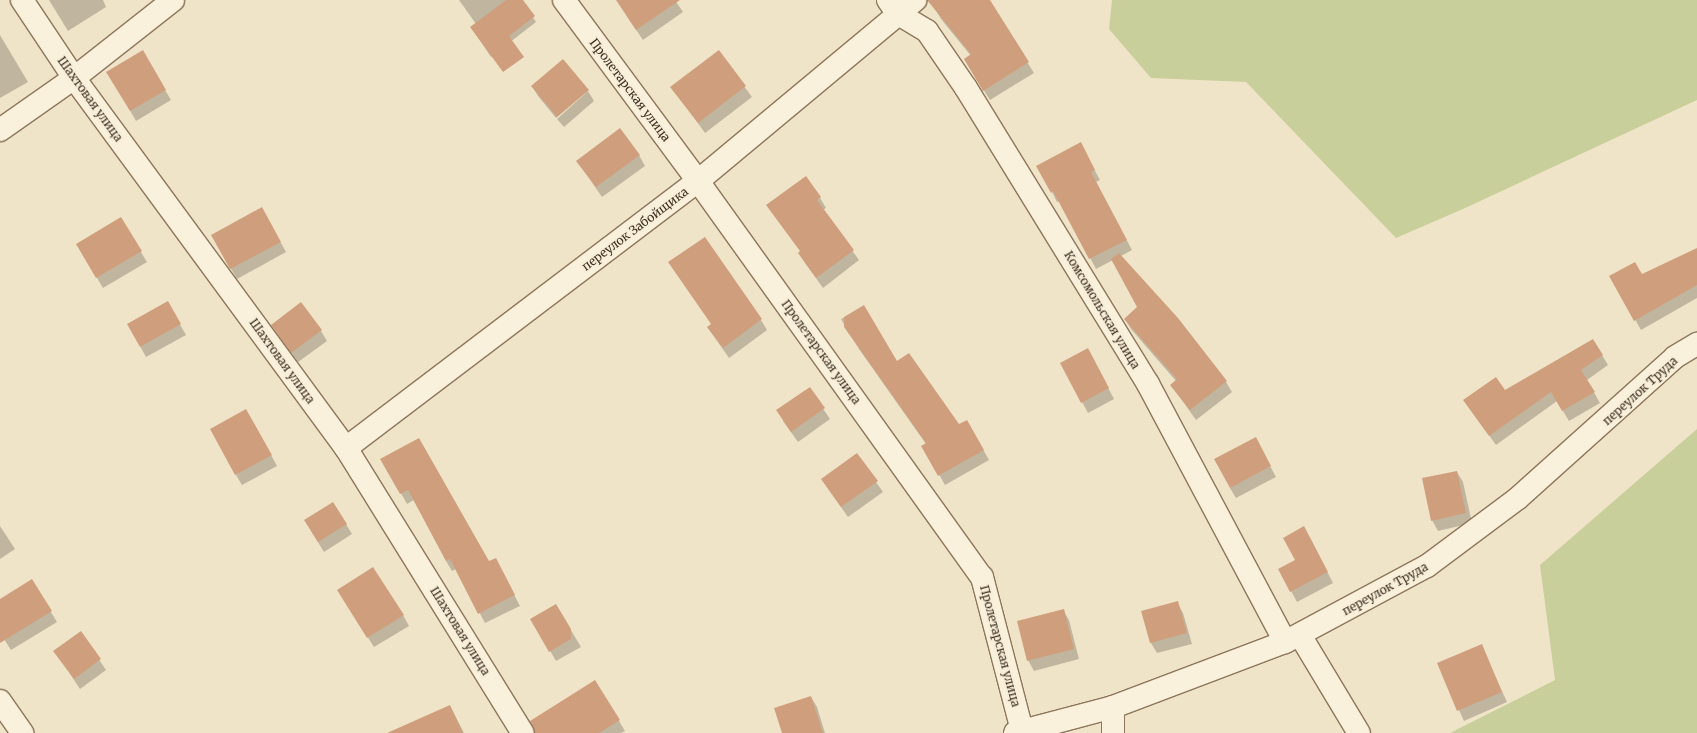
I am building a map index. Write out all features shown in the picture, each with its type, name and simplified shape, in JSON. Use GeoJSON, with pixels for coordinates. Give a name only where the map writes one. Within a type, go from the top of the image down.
{"type":"FeatureCollection","features":[{"type":"Feature","properties":{"kind":"street","name":"Шахтовая улица"},"geometry":{"type":"LineString","coordinates":[[22,0],[74,78],[346,448],[523,733]]}},
{"type":"Feature","properties":{"kind":"street"},"geometry":{"type":"LineString","coordinates":[[0,130],[74,78],[173,0]]}},
{"type":"Feature","properties":{"kind":"street","name":"Пролетарская улица"},"geometry":{"type":"LineString","coordinates":[[564,0],[698,181],[982,577],[1019,732]]}},
{"type":"Feature","properties":{"kind":"street","name":"переулок Забойщика"},"geometry":{"type":"LineString","coordinates":[[346,448],[698,181],[892,7],[914,0]]}},
{"type":"Feature","properties":{"kind":"street","name":"Комсомольская улица"},"geometry":{"type":"LineString","coordinates":[[892,7],[927,31],[966,88],[1148,384],[1293,639],[1359,733]]}},
{"type":"Feature","properties":{"kind":"street","name":"переулок Труда"},"geometry":{"type":"LineString","coordinates":[[1019,732],[1113,707],[1293,639],[1427,566],[1517,499],[1609,418],[1675,357],[1697,344]]}},
{"type":"Feature","properties":{"kind":"street"},"geometry":{"type":"LineString","coordinates":[[0,701],[22,733]]}},
{"type":"Feature","properties":{"kind":"street"},"geometry":{"type":"LineString","coordinates":[[1113,707],[1113,733]]}},
{"type":"Feature","properties":{"kind":"green space"},"geometry":{"type":"Polygon","coordinates":[[[1112,0],[1697,0],[1697,100],[1463,209],[1396,238],[1246,82],[1151,78],[1109,29],[1112,0]]]}},
{"type":"Feature","properties":{"kind":"green space"},"geometry":{"type":"Polygon","coordinates":[[[1697,429],[1697,733],[1450,733],[1555,680],[1540,565],[1697,429]]]}},
{"type":"Feature","properties":{"kind":"building"},"geometry":{"type":"Polygon","coordinates":[[[506,0],[523,0],[535,16],[509,36],[524,57],[503,72],[470,27],[506,0]]]}},
{"type":"Feature","properties":{"kind":"building"},"geometry":{"type":"Polygon","coordinates":[[[616,0],[680,0],[636,30],[616,0]]]}},
{"type":"Feature","properties":{"kind":"building"},"geometry":{"type":"Polygon","coordinates":[[[927,0],[990,0],[1029,62],[983,91],[964,59],[971,54],[927,0]]]}},
{"type":"Feature","properties":{"kind":"building"},"geometry":{"type":"Polygon","coordinates":[[[143,50],[166,90],[130,111],[106,72],[143,50]]]}},
{"type":"Feature","properties":{"kind":"building"},"geometry":{"type":"Polygon","coordinates":[[[719,50],[746,86],[698,123],[670,87],[719,50]]]}},
{"type":"Feature","properties":{"kind":"building"},"geometry":{"type":"Polygon","coordinates":[[[563,59],[589,90],[557,117],[531,86],[563,59]]]}},
{"type":"Feature","properties":{"kind":"building"},"geometry":{"type":"Polygon","coordinates":[[[620,128],[640,155],[596,187],[576,161],[620,128]]]}},
{"type":"Feature","properties":{"kind":"building"},"geometry":{"type":"Polygon","coordinates":[[[1081,142],[1095,170],[1091,172],[1127,240],[1089,259],[1053,191],[1051,193],[1036,166],[1081,142]]]}},
{"type":"Feature","properties":{"kind":"building"},"geometry":{"type":"Polygon","coordinates":[[[806,176],[821,197],[817,200],[854,250],[816,278],[798,253],[800,251],[766,205],[806,176]]]}},
{"type":"Feature","properties":{"kind":"building"},"geometry":{"type":"Polygon","coordinates":[[[262,207],[281,242],[230,269],[211,235],[262,207]]]}},
{"type":"Feature","properties":{"kind":"building"},"geometry":{"type":"Polygon","coordinates":[[[121,217],[142,251],[96,278],[76,244],[121,217]]]}},
{"type":"Feature","properties":{"kind":"building"},"geometry":{"type":"Polygon","coordinates":[[[705,237],[762,319],[723,348],[707,327],[711,324],[668,262],[705,237]]]}},
{"type":"Feature","properties":{"kind":"building"},"geometry":{"type":"Polygon","coordinates":[[[1697,248],[1697,285],[1634,321],[1609,276],[1635,262],[1642,274],[1697,248]]]}},
{"type":"Feature","properties":{"kind":"building"},"geometry":{"type":"Polygon","coordinates":[[[1119,253],[1178,318],[1227,381],[1190,410],[1170,385],[1177,379],[1124,319],[1137,307],[1111,259],[1119,253]]]}},
{"type":"Feature","properties":{"kind":"building"},"geometry":{"type":"Polygon","coordinates":[[[168,301],[181,324],[140,347],[127,324],[168,301]]]}},
{"type":"Feature","properties":{"kind":"building"},"geometry":{"type":"Polygon","coordinates":[[[301,302],[322,330],[291,353],[271,325],[301,302]]]}},
{"type":"Feature","properties":{"kind":"building"},"geometry":{"type":"Polygon","coordinates":[[[864,305],[897,361],[909,353],[959,424],[967,420],[984,450],[938,476],[921,446],[926,443],[844,327],[844,317],[864,305]]]}},
{"type":"Feature","properties":{"kind":"building"},"geometry":{"type":"Polygon","coordinates":[[[1593,339],[1603,355],[1581,370],[1595,392],[1562,411],[1551,392],[1489,436],[1463,400],[1496,377],[1505,390],[1593,339]]]}},
{"type":"Feature","properties":{"kind":"building"},"geometry":{"type":"Polygon","coordinates":[[[1088,348],[1109,388],[1081,403],[1060,363],[1088,348]]]}},
{"type":"Feature","properties":{"kind":"building"},"geometry":{"type":"Polygon","coordinates":[[[810,387],[825,408],[791,432],[776,410],[810,387]]]}},
{"type":"Feature","properties":{"kind":"building"},"geometry":{"type":"Polygon","coordinates":[[[246,409],[272,455],[235,475],[210,429],[246,409]]]}},
{"type":"Feature","properties":{"kind":"building"},"geometry":{"type":"Polygon","coordinates":[[[1256,437],[1271,466],[1230,488],[1214,459],[1256,437]]]}},
{"type":"Feature","properties":{"kind":"building"},"geometry":{"type":"Polygon","coordinates":[[[419,438],[489,561],[496,558],[515,595],[478,614],[450,559],[446,561],[408,490],[400,494],[380,459],[419,438]]]}},
{"type":"Feature","properties":{"kind":"building"},"geometry":{"type":"Polygon","coordinates":[[[857,453],[878,481],[841,507],[821,479],[857,453]]]}},
{"type":"Feature","properties":{"kind":"building"},"geometry":{"type":"Polygon","coordinates":[[[1457,471],[1466,513],[1431,521],[1422,478],[1457,471]]]}},
{"type":"Feature","properties":{"kind":"building"},"geometry":{"type":"Polygon","coordinates":[[[333,502],[347,524],[318,542],[304,520],[333,502]]]}},
{"type":"Feature","properties":{"kind":"building"},"geometry":{"type":"Polygon","coordinates":[[[1304,526],[1328,572],[1290,592],[1278,569],[1295,560],[1283,538],[1304,526]]]}},
{"type":"Feature","properties":{"kind":"building"},"geometry":{"type":"Polygon","coordinates":[[[373,567],[404,615],[367,638],[337,590],[373,567]]]}},
{"type":"Feature","properties":{"kind":"building"},"geometry":{"type":"Polygon","coordinates":[[[32,579],[52,611],[0,643],[0,599],[32,579]]]}},
{"type":"Feature","properties":{"kind":"building"},"geometry":{"type":"Polygon","coordinates":[[[1178,601],[1187,633],[1150,643],[1141,611],[1178,601]]]}},
{"type":"Feature","properties":{"kind":"building"},"geometry":{"type":"Polygon","coordinates":[[[556,604],[571,629],[571,639],[549,652],[530,619],[556,604]]]}},
{"type":"Feature","properties":{"kind":"building"},"geometry":{"type":"Polygon","coordinates":[[[1064,609],[1074,649],[1027,661],[1017,621],[1064,609]]]}},
{"type":"Feature","properties":{"kind":"building"},"geometry":{"type":"Polygon","coordinates":[[[81,631],[101,659],[74,679],[53,651],[81,631]]]}},
{"type":"Feature","properties":{"kind":"building"},"geometry":{"type":"Polygon","coordinates":[[[1482,644],[1502,692],[1457,711],[1437,663],[1482,644]]]}},
{"type":"Feature","properties":{"kind":"building"},"geometry":{"type":"Polygon","coordinates":[[[595,680],[620,720],[599,733],[535,733],[530,721],[595,680]]]}},
{"type":"Feature","properties":{"kind":"building"},"geometry":{"type":"Polygon","coordinates":[[[811,696],[823,733],[782,733],[774,708],[811,696]]]}},
{"type":"Feature","properties":{"kind":"building"},"geometry":{"type":"Polygon","coordinates":[[[450,705],[463,733],[387,733],[450,705]]]}}]}
